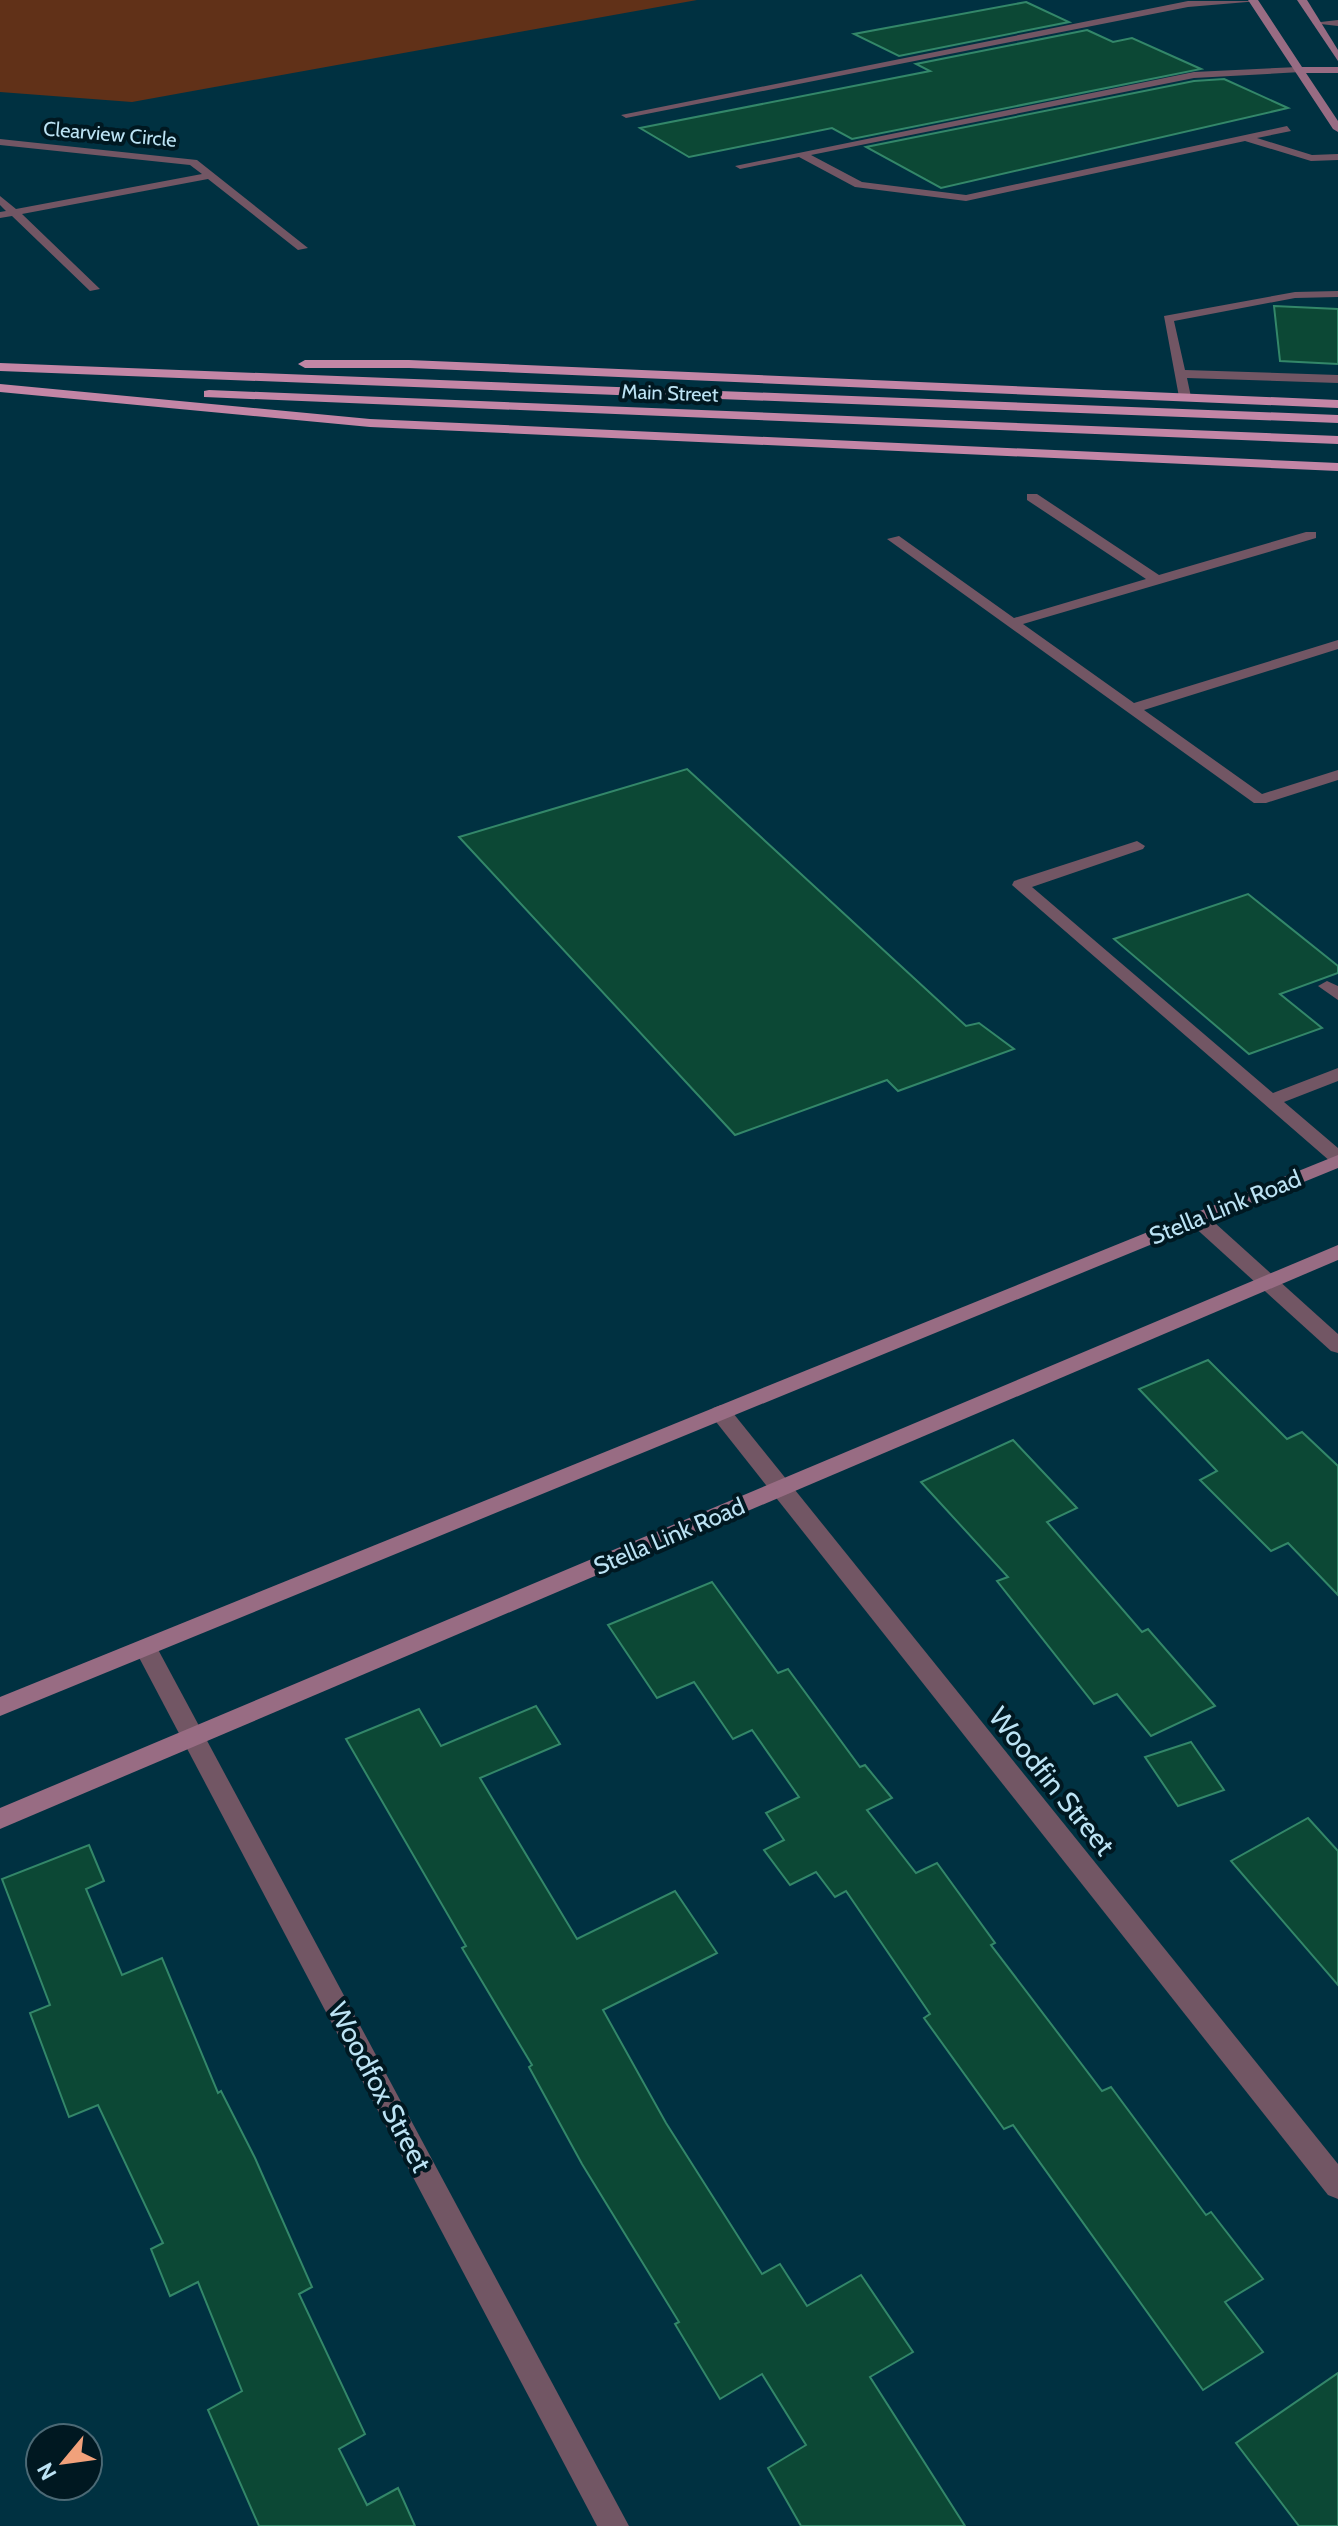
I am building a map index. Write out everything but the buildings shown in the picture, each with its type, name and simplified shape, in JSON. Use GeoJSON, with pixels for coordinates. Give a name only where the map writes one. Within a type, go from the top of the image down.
{"type":"FeatureCollection","features":[{"type":"Feature","properties":{"kind":"highway"},"geometry":{"type":"LineString","coordinates":[[0,365],[409,364],[1338,404]]}},
{"type":"Feature","properties":{"kind":"highway","name":"Main Street"},"geometry":{"type":"LineString","coordinates":[[0,365],[1338,419]]}},
{"type":"Feature","properties":{"kind":"highway"},"geometry":{"type":"LineString","coordinates":[[0,387],[370,423],[1338,467]]}},
{"type":"Feature","properties":{"kind":"highway","name":"Main Street"},"geometry":{"type":"LineString","coordinates":[[0,387],[1338,440]]}},
{"type":"Feature","properties":{"kind":"main road"},"geometry":{"type":"LineString","coordinates":[[1302,0],[1338,58]]}},
{"type":"Feature","properties":{"kind":"main road"},"geometry":{"type":"LineString","coordinates":[[1254,1],[1338,129]]}},
{"type":"Feature","properties":{"kind":"main road"},"geometry":{"type":"LineString","coordinates":[[1298,70],[1338,70]]}},
{"type":"Feature","properties":{"kind":"main road","name":"Stella Link Road"},"geometry":{"type":"LineString","coordinates":[[0,1707],[1198,1219],[1338,1159]]}},
{"type":"Feature","properties":{"kind":"main road","name":"Stella Link Road"},"geometry":{"type":"LineString","coordinates":[[0,1819],[1338,1252]]}},
{"type":"Feature","properties":{"kind":"street"},"geometry":{"type":"LineString","coordinates":[[626,115],[1188,4],[1254,1]]}},
{"type":"Feature","properties":{"kind":"street"},"geometry":{"type":"LineString","coordinates":[[1317,23],[1338,23]]}},
{"type":"Feature","properties":{"kind":"street"},"geometry":{"type":"LineString","coordinates":[[740,166],[1194,75],[1298,70]]}},
{"type":"Feature","properties":{"kind":"street"},"geometry":{"type":"LineString","coordinates":[[801,154],[859,185],[966,198],[1287,129]]}},
{"type":"Feature","properties":{"kind":"street"},"geometry":{"type":"LineString","coordinates":[[1245,138],[1311,158],[1338,157]]}},
{"type":"Feature","properties":{"kind":"street","name":"Clearview Circle"},"geometry":{"type":"LineString","coordinates":[[0,142],[180,158],[193,162],[302,248]]}},
{"type":"Feature","properties":{"kind":"street","name":"Clearview Circle"},"geometry":{"type":"LineString","coordinates":[[0,215],[213,175]]}},
{"type":"Feature","properties":{"kind":"street"},"geometry":{"type":"LineString","coordinates":[[0,199],[94,289]]}},
{"type":"Feature","properties":{"kind":"street"},"geometry":{"type":"LineString","coordinates":[[1185,397],[1168,319],[1295,295],[1338,294]]}},
{"type":"Feature","properties":{"kind":"street"},"geometry":{"type":"LineString","coordinates":[[1180,374],[1338,379]]}},
{"type":"Feature","properties":{"kind":"street"},"geometry":{"type":"LineString","coordinates":[[1032,497],[1157,580]]}},
{"type":"Feature","properties":{"kind":"street"},"geometry":{"type":"LineString","coordinates":[[1012,623],[1311,535]]}},
{"type":"Feature","properties":{"kind":"street"},"geometry":{"type":"LineString","coordinates":[[894,539],[1260,800],[1338,775]]}},
{"type":"Feature","properties":{"kind":"street"},"geometry":{"type":"LineString","coordinates":[[1132,709],[1338,644]]}},
{"type":"Feature","properties":{"kind":"street"},"geometry":{"type":"LineString","coordinates":[[1137,846],[1020,885],[1338,1159]]}},
{"type":"Feature","properties":{"kind":"street"},"geometry":{"type":"LineString","coordinates":[[1271,1100],[1338,1074]]}},
{"type":"Feature","properties":{"kind":"street"},"geometry":{"type":"LineString","coordinates":[[1198,1219],[1338,1346]]}},
{"type":"Feature","properties":{"kind":"street","name":"Woodfin Street"},"geometry":{"type":"LineString","coordinates":[[721,1413],[1338,2186]]}},
{"type":"Feature","properties":{"kind":"street","name":"Woodfox Street"},"geometry":{"type":"LineString","coordinates":[[146,1648],[614,2526]]}},
{"type":"Feature","properties":{"kind":"shaded area"},"geometry":{"type":"Polygon","coordinates":[[[0,0],[697,0],[132,102],[0,92],[0,0]]]}}]}
